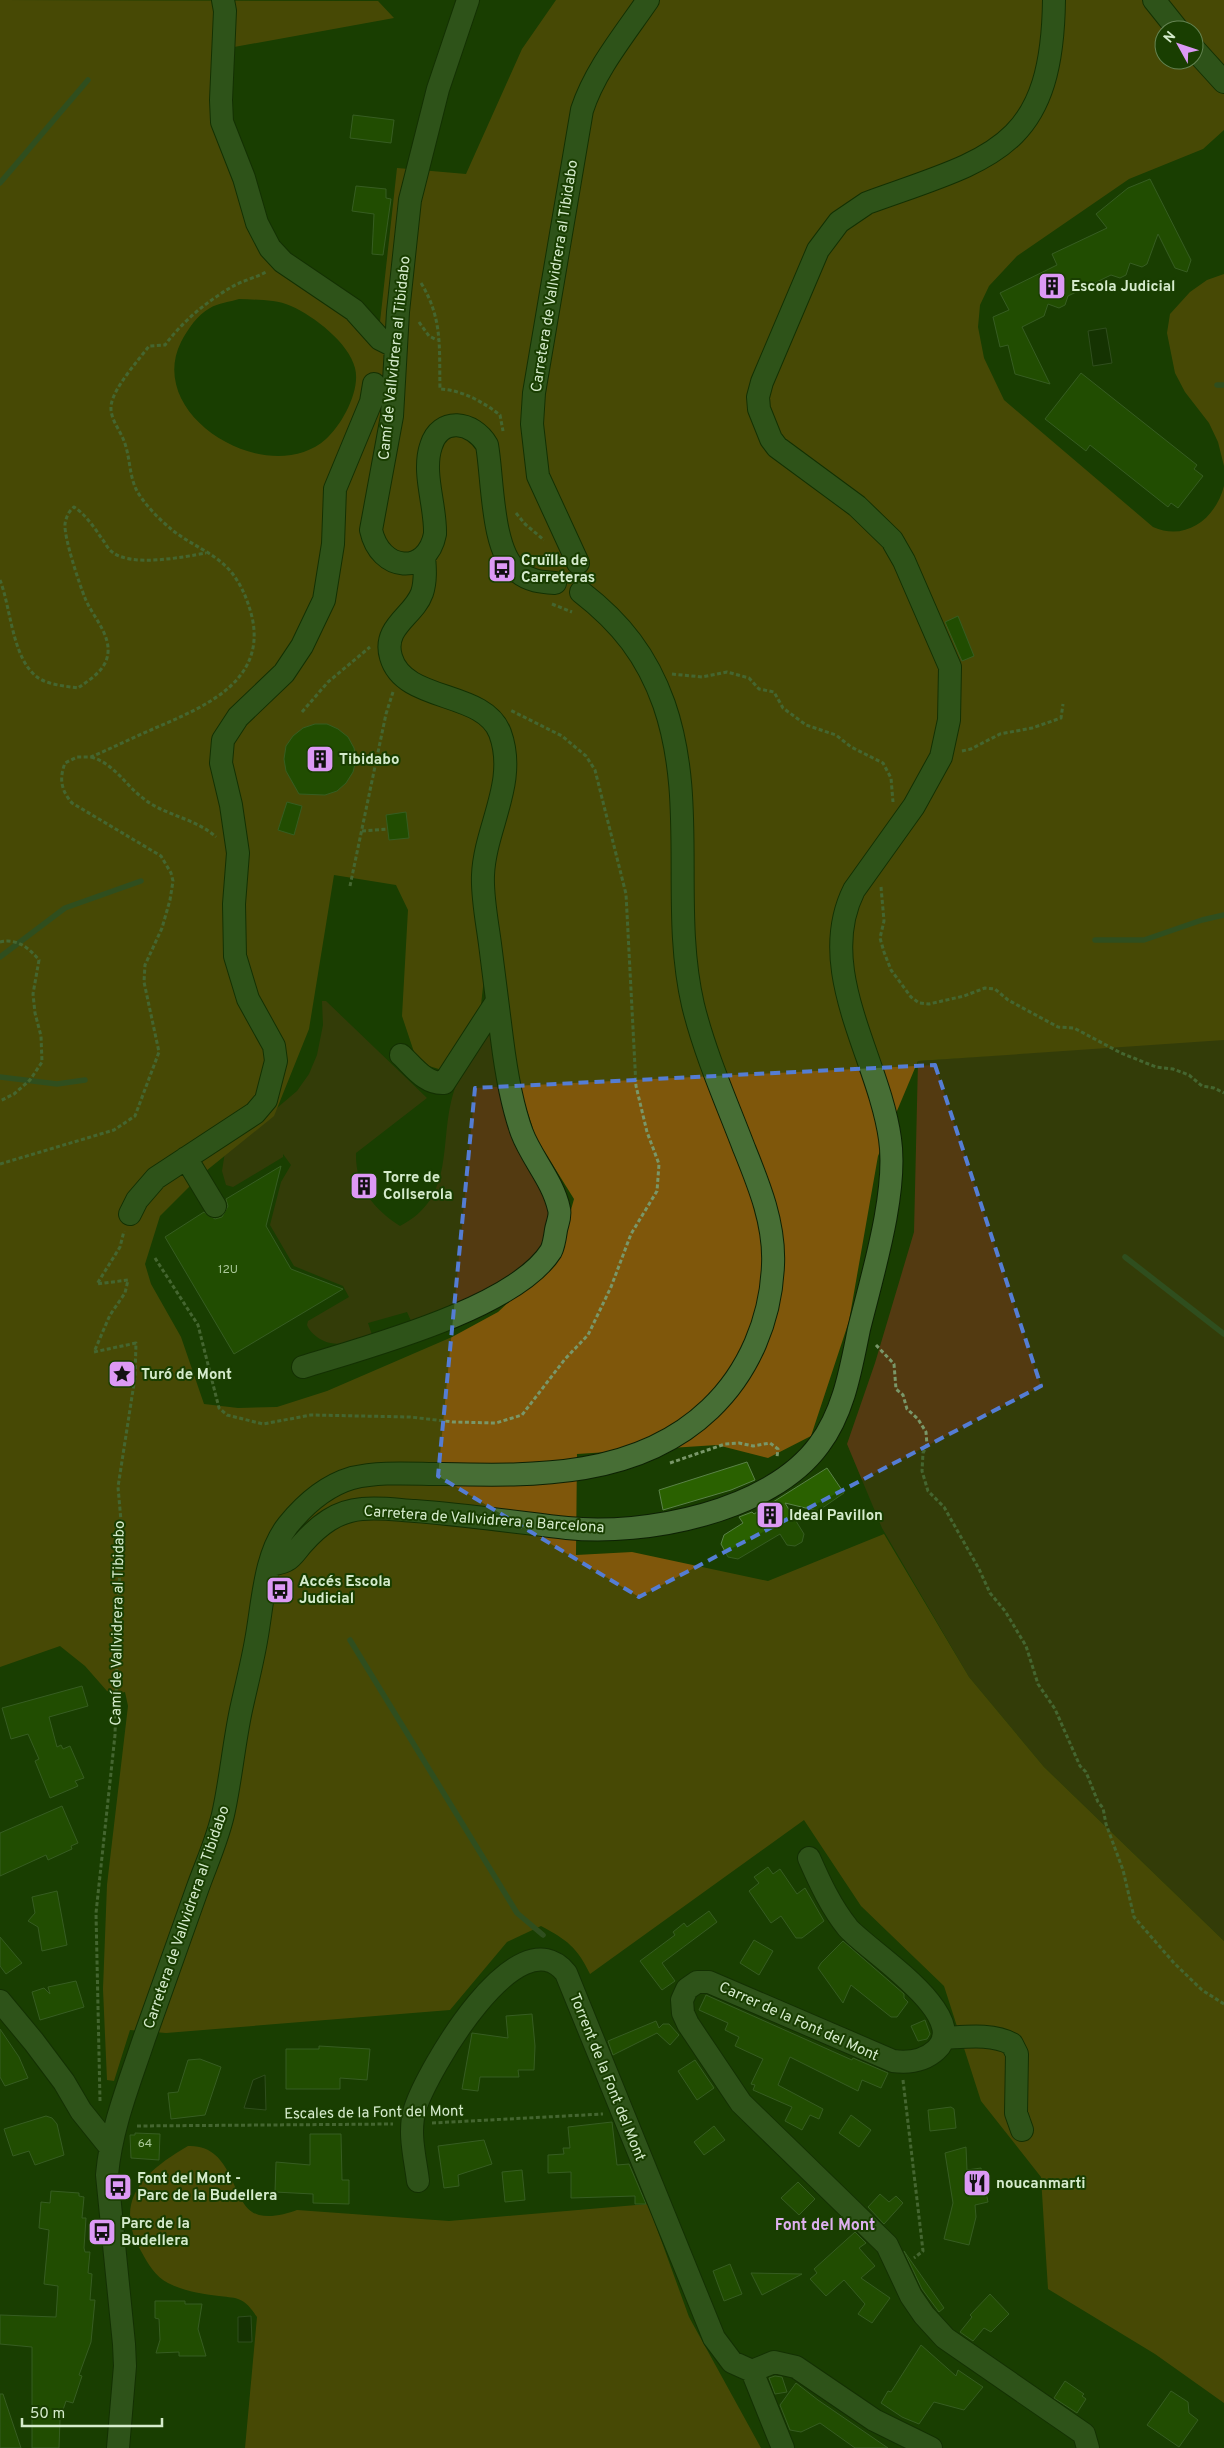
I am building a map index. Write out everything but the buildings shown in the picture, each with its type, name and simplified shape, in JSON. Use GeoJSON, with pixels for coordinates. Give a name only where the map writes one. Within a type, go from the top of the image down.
{"type":"FeatureCollection","features":[{"type":"Feature","properties":{"kind":"street"},"geometry":{"type":"LineString","coordinates":[[223,0],[225,11],[220,100],[222,122],[257,223],[270,248],[283,262],[354,310],[380,339],[396,347]]}},
{"type":"Feature","properties":{"kind":"street","name":"Carretera de Vallvidrera al Tibidabo"},"geometry":{"type":"LineString","coordinates":[[578,563],[538,476],[532,424],[534,393],[582,110],[600,72],[648,0]]}},
{"type":"Feature","properties":{"kind":"street","name":"Carretera de Vallvidrera a Barcelona"},"geometry":{"type":"LineString","coordinates":[[270,1565],[287,1560],[312,1533],[333,1517],[360,1509],[437,1513],[571,1528],[640,1529],[695,1518],[730,1506],[786,1476],[808,1459],[821,1443],[842,1398],[886,1210],[892,1151],[888,1127],[845,983],[840,943],[843,917],[848,903],[873,862],[914,806],[941,758],[950,720],[950,667],[904,561],[892,540],[858,506],[777,446],[762,421],[758,397],[762,382],[818,250],[831,230],[867,202],[968,166],[988,155],[1002,146],[1026,121],[1036,106],[1047,76],[1052,45],[1054,0]]}},
{"type":"Feature","properties":{"kind":"street"},"geometry":{"type":"LineString","coordinates":[[1154,0],[1170,20]]}},
{"type":"Feature","properties":{"kind":"street","name":"Camí de Vallvidrera al Tibidabo"},"geometry":{"type":"LineString","coordinates":[[424,556],[410,563],[402,564],[388,559],[376,548],[371,530],[388,444],[374,384],[396,347],[410,200],[460,3]]}},
{"type":"Feature","properties":{"kind":"street"},"geometry":{"type":"LineString","coordinates":[[1204,60],[1224,82]]}},
{"type":"Feature","properties":{"kind":"street"},"geometry":{"type":"LineString","coordinates":[[130,1214],[136,1200],[156,1178],[255,1114],[266,1100],[276,1061],[274,1046],[248,999],[235,956],[234,904],[238,852],[231,804],[221,763],[223,740],[238,717],[284,673],[302,646],[324,600],[333,544],[335,489],[371,402],[374,384]]}},
{"type":"Feature","properties":{"kind":"street"},"geometry":{"type":"LineString","coordinates":[[303,1367],[479,1306],[528,1276],[552,1250],[560,1211],[545,1172],[523,1136],[513,1103],[497,1001],[483,877],[505,780],[505,757],[501,734],[492,720],[478,709],[428,690],[400,673],[390,655],[391,636],[422,592],[425,576],[424,556],[433,542],[435,534],[429,462],[431,446],[434,439],[444,429],[460,425],[468,427],[481,436],[487,445],[498,527],[510,564],[528,579],[554,584],[566,595],[577,595],[581,592],[588,583],[588,577],[583,566],[578,563],[567,562],[555,572],[554,584]]}},
{"type":"Feature","properties":{"kind":"street","name":"Carretera de Vallvidrera al Tibidabo"},"geometry":{"type":"LineString","coordinates":[[118,2448],[124,2344],[104,2141],[133,2071],[223,1817],[241,1710],[270,1565],[282,1532],[303,1507],[327,1488],[354,1478],[394,1474],[554,1473],[615,1462],[658,1446],[689,1427],[724,1394],[752,1352],[769,1300],[774,1262],[770,1226],[762,1193],[714,1072],[692,1000],[687,961],[681,790],[676,745],[656,685],[641,656],[612,617],[581,592]]}},
{"type":"Feature","properties":{"kind":"street"},"geometry":{"type":"LineString","coordinates":[[401,1055],[422,1076],[434,1084],[444,1083],[497,1001]]}},
{"type":"Feature","properties":{"kind":"street"},"geometry":{"type":"LineString","coordinates":[[186,1158],[215,1206]]}},
{"type":"Feature","properties":{"kind":"street"},"geometry":{"type":"LineString","coordinates":[[810,1858],[823,1889],[840,1917],[858,1939],[923,1992],[941,2019],[944,2038],[972,2036],[1000,2040],[1012,2044],[1017,2054],[1016,2113],[1022,2130]]}},
{"type":"Feature","properties":{"kind":"street","name":"Torrent de la Font del Mont"},"geometry":{"type":"LineString","coordinates":[[418,2180],[412,2124],[423,2089],[462,2025],[502,1977],[524,1962],[538,1959],[554,1962],[566,1973],[621,2114],[714,2338],[732,2362],[752,2371]]}},
{"type":"Feature","properties":{"kind":"street","name":"Carrer de la Font del Mont"},"geometry":{"type":"LineString","coordinates":[[944,2038],[938,2048],[925,2058],[901,2062],[885,2058],[709,1982],[692,1985],[684,1994],[682,2000],[683,2013],[688,2024],[732,2092],[757,2121],[887,2246],[905,2286],[931,2324],[960,2350],[1084,2434],[1088,2448]]}},
{"type":"Feature","properties":{"kind":"street"},"geometry":{"type":"LineString","coordinates":[[0,2001],[64,2082],[80,2110],[104,2141]]}},
{"type":"Feature","properties":{"kind":"street"},"geometry":{"type":"LineString","coordinates":[[782,2448],[752,2371],[774,2362],[796,2367],[874,2420],[931,2448]]}},
{"type":"Feature","properties":{"kind":"path"},"geometry":{"type":"LineString","coordinates":[[91,757],[199,709],[240,677],[249,663],[255,641],[248,603],[231,572],[207,552],[171,529],[135,487],[125,442],[112,414],[111,405],[115,393],[149,346],[165,345],[173,334],[204,305],[232,286],[254,278],[283,262]]}},
{"type":"Feature","properties":{"kind":"path"},"geometry":{"type":"LineString","coordinates":[[419,277],[430,296],[439,327],[437,340],[440,352],[440,389],[460,393],[489,406],[500,415],[503,434]]}},
{"type":"Feature","properties":{"kind":"path"},"geometry":{"type":"LineString","coordinates":[[0,580],[24,661],[38,677],[57,685],[78,688],[92,679],[106,662],[108,650],[107,641],[86,600],[66,531],[69,512],[74,507],[90,522],[111,551],[121,557],[135,560],[153,559],[207,552]]}},
{"type":"Feature","properties":{"kind":"path"},"geometry":{"type":"LineString","coordinates":[[513,508],[525,524],[538,533],[545,542],[565,538]]}},
{"type":"Feature","properties":{"kind":"path"},"geometry":{"type":"LineString","coordinates":[[302,712],[328,682],[396,627]]}},
{"type":"Feature","properties":{"kind":"path"},"geometry":{"type":"LineString","coordinates":[[664,674],[702,677],[727,672],[749,678],[759,689],[774,692],[783,708],[806,725],[836,735],[851,746],[883,763],[891,778],[894,810],[891,820],[891,838]]}},
{"type":"Feature","properties":{"kind":"path"},"geometry":{"type":"LineString","coordinates":[[350,886],[386,714],[400,673]]}},
{"type":"Feature","properties":{"kind":"path"},"geometry":{"type":"LineString","coordinates":[[957,752],[971,749],[1000,734],[1032,728],[1061,718],[1063,704]]}},
{"type":"Feature","properties":{"kind":"path"},"geometry":{"type":"LineString","coordinates":[[155,1258],[198,1325],[219,1408],[227,1415],[264,1424],[311,1415],[410,1417],[453,1422],[496,1423],[514,1419],[524,1414],[550,1379],[588,1335],[611,1287],[630,1234],[656,1191],[659,1164],[647,1132],[636,1086],[626,894],[609,821],[591,762],[562,736],[507,708]]}},
{"type":"Feature","properties":{"kind":"path"},"geometry":{"type":"LineString","coordinates":[[0,1164],[114,1130],[134,1116],[159,1052],[144,982],[146,965],[162,928],[174,881],[161,856],[72,803],[65,795],[60,775],[65,763],[77,757],[91,757],[101,760],[113,767],[130,787],[145,800],[157,808],[205,828],[226,847],[238,852]]}},
{"type":"Feature","properties":{"kind":"path"},"geometry":{"type":"LineString","coordinates":[[362,831],[388,829]]}},
{"type":"Feature","properties":{"kind":"path"},"geometry":{"type":"LineString","coordinates":[[873,862],[879,866],[884,902],[884,921],[880,938],[891,970],[911,997],[919,1002],[929,1004],[964,996],[985,988],[995,989],[1008,1000],[1058,1027],[1074,1028],[1120,1053],[1156,1067],[1173,1069],[1189,1075],[1202,1086],[1214,1088],[1224,1093]]}},
{"type":"Feature","properties":{"kind":"path"},"geometry":{"type":"LineString","coordinates":[[0,942],[18,942],[30,950],[39,960],[33,994],[34,1013],[40,1036],[42,1062],[25,1085],[14,1094],[0,1101]]}},
{"type":"Feature","properties":{"kind":"path","name":"Camí de Vallvidrera al Tibidabo"},"geometry":{"type":"LineString","coordinates":[[104,2141],[96,1913],[115,1735],[115,1665],[121,1521],[118,1488],[135,1377],[136,1343],[94,1352],[110,1315],[125,1293],[128,1280],[97,1284],[120,1247],[130,1214]]}},
{"type":"Feature","properties":{"kind":"path"},"geometry":{"type":"LineString","coordinates":[[873,1343],[894,1364],[896,1389],[903,1395],[907,1409],[918,1419],[926,1432],[927,1446],[923,1453],[922,1471],[928,1491],[944,1508],[979,1569],[990,1593],[1005,1611],[1026,1646],[1038,1684],[1055,1710],[1080,1766],[1086,1772],[1098,1802],[1103,1808],[1106,1824],[1123,1870],[1134,1916],[1174,1964],[1202,1990],[1224,2004]]}},
{"type":"Feature","properties":{"kind":"path"},"geometry":{"type":"LineString","coordinates":[[667,1464],[726,1444],[738,1443],[753,1446],[770,1443],[778,1449],[775,1462]]}},
{"type":"Feature","properties":{"kind":"path"},"geometry":{"type":"LineString","coordinates":[[903,2079],[923,2251]]}},
{"type":"Feature","properties":{"kind":"path","name":"Escales de la Font del Mont"},"geometry":{"type":"LineString","coordinates":[[127,2126],[412,2124],[621,2114]]}},
{"type":"Feature","properties":{"kind":"highlighted area"},"geometry":{"type":"Polygon","coordinates":[[[935,1065],[1041,1386],[639,1597],[438,1476],[475,1088],[935,1065]]]}},
{"type":"Feature","properties":{"kind":"shaded area"},"geometry":{"type":"Polygon","coordinates":[[[0,0],[378,1],[394,18],[234,47],[232,115],[263,215],[277,244],[380,322],[397,168],[466,174],[522,49],[556,0],[1224,0],[1224,130],[1203,149],[1129,179],[1017,256],[989,286],[980,305],[978,327],[984,358],[1004,400],[1153,527],[1165,531],[1177,531],[1188,529],[1198,524],[1214,508],[1224,486],[1224,1040],[918,1061],[878,1156],[849,1321],[811,1436],[768,1458],[717,1445],[577,1454],[576,1555],[632,1552],[768,1581],[884,1534],[969,1677],[1044,1767],[1224,1941],[1224,2403],[1155,2354],[1048,2289],[1041,2177],[981,2101],[944,1986],[861,1906],[804,1820],[590,1974],[581,1957],[570,1945],[541,1926],[507,1942],[450,2010],[166,2033],[130,2030],[114,2081],[107,2080],[103,1989],[107,1885],[128,1706],[125,1692],[116,1694],[107,1691],[85,1666],[60,1646],[0,1667],[0,0]],[[239,299],[213,306],[205,311],[193,323],[184,337],[174,370],[180,396],[196,419],[218,438],[245,450],[274,456],[302,453],[326,439],[344,416],[353,396],[356,377],[355,368],[346,349],[329,331],[310,316],[285,304],[272,301],[239,299]],[[334,875],[309,1029],[274,1116],[201,1175],[160,1216],[145,1264],[151,1284],[181,1337],[204,1404],[238,1408],[277,1407],[327,1391],[452,1337],[498,1312],[558,1256],[574,1199],[536,1138],[484,978],[481,1005],[442,1070],[429,1066],[414,1052],[402,1016],[408,910],[396,885],[334,875]]]}},
{"type":"Feature","properties":{"kind":"shaded area"},"geometry":{"type":"Polygon","coordinates":[[[1224,274],[1224,466],[1218,442],[1209,423],[1185,392],[1175,373],[1167,333],[1170,314],[1190,292],[1207,280],[1224,274]]]}},
{"type":"Feature","properties":{"kind":"shaded area"},"geometry":{"type":"Polygon","coordinates":[[[1106,328],[1112,363],[1093,366],[1088,331],[1106,328]]]}},
{"type":"Feature","properties":{"kind":"shaded area"},"geometry":{"type":"Polygon","coordinates":[[[322,1001],[326,1001],[427,1098],[356,1153],[356,1165],[362,1186],[382,1212],[400,1226],[418,1214],[430,1200],[438,1184],[442,1166],[449,1110],[454,1091],[465,1069],[489,1031],[553,1218],[539,1254],[497,1286],[412,1323],[407,1312],[368,1323],[372,1335],[351,1342],[337,1344],[317,1337],[307,1325],[308,1321],[349,1297],[343,1286],[294,1266],[270,1225],[281,1182],[291,1165],[283,1154],[283,1157],[233,1187],[226,1185],[222,1171],[225,1152],[297,1091],[309,1074],[317,1055],[323,1025],[322,1001]]]}},
{"type":"Feature","properties":{"kind":"shaded area"},"geometry":{"type":"Polygon","coordinates":[[[1224,1038],[1224,1941],[1044,1767],[969,1677],[882,1528],[847,1444],[875,1363],[914,1232],[918,1061],[1224,1038]]]}},
{"type":"Feature","properties":{"kind":"shaded area"},"geometry":{"type":"Polygon","coordinates":[[[265,2075],[266,2110],[244,2108],[253,2080],[265,2075]]]}},
{"type":"Feature","properties":{"kind":"shaded area"},"geometry":{"type":"Polygon","coordinates":[[[188,2146],[204,2148],[215,2155],[224,2165],[242,2201],[250,2210],[264,2216],[278,2215],[297,2210],[449,2221],[648,2204],[689,2317],[761,2448],[245,2448],[257,2317],[247,2304],[241,2300],[193,2292],[163,2280],[149,2265],[133,2233],[130,2217],[132,2202],[137,2189],[158,2166],[188,2146]]]}},
{"type":"Feature","properties":{"kind":"shaded area"},"geometry":{"type":"Polygon","coordinates":[[[251,2316],[252,2342],[238,2342],[238,2317],[251,2316]]]}},
{"type":"Feature","properties":{"kind":"waterway"},"geometry":{"type":"LineString","coordinates":[[0,183],[88,80]]}},
{"type":"Feature","properties":{"kind":"waterway"},"geometry":{"type":"LineString","coordinates":[[1217,385],[1224,385]]}},
{"type":"Feature","properties":{"kind":"waterway"},"geometry":{"type":"LineString","coordinates":[[0,957],[65,908],[141,881]]}},
{"type":"Feature","properties":{"kind":"waterway"},"geometry":{"type":"LineString","coordinates":[[1095,940],[1144,940],[1202,920],[1224,915]]}},
{"type":"Feature","properties":{"kind":"waterway"},"geometry":{"type":"LineString","coordinates":[[0,1077],[57,1084],[85,1080]]}},
{"type":"Feature","properties":{"kind":"waterway"},"geometry":{"type":"LineString","coordinates":[[1125,1257],[1224,1334]]}},
{"type":"Feature","properties":{"kind":"waterway"},"geometry":{"type":"LineString","coordinates":[[350,1640],[517,1913],[543,1935]]}},
{"type":"Feature","properties":{"kind":"place","name":"Escola Judicial"},"geometry":{"type":"Point","coordinates":[1052,286]}},
{"type":"Feature","properties":{"kind":"place","name":"Cruïlla de Carreteras"},"geometry":{"type":"Point","coordinates":[502,569]}},
{"type":"Feature","properties":{"kind":"place","name":"Tibidabo"},"geometry":{"type":"Point","coordinates":[320,759]}},
{"type":"Feature","properties":{"kind":"place","name":"Torre de Collserola"},"geometry":{"type":"Point","coordinates":[364,1186]}},
{"type":"Feature","properties":{"kind":"place","name":"Turó de Mont"},"geometry":{"type":"Point","coordinates":[122,1374]}},
{"type":"Feature","properties":{"kind":"place","name":"Ideal Pavillon"},"geometry":{"type":"Point","coordinates":[770,1515]}},
{"type":"Feature","properties":{"kind":"place","name":"Accés Escola Judicial"},"geometry":{"type":"Point","coordinates":[280,1590]}},
{"type":"Feature","properties":{"kind":"place","name":"noucanmarti"},"geometry":{"type":"Point","coordinates":[977,2183]}},
{"type":"Feature","properties":{"kind":"place","name":"Font del Mont - Parc de la Budellera"},"geometry":{"type":"Point","coordinates":[118,2187]}},
{"type":"Feature","properties":{"kind":"place","name":"Parc de la Budellera"},"geometry":{"type":"Point","coordinates":[102,2232]}},
{"type":"Feature","properties":{"kind":"district","name":"Font del Mont"},"geometry":{"type":"Point","coordinates":[825,2224]}}]}
